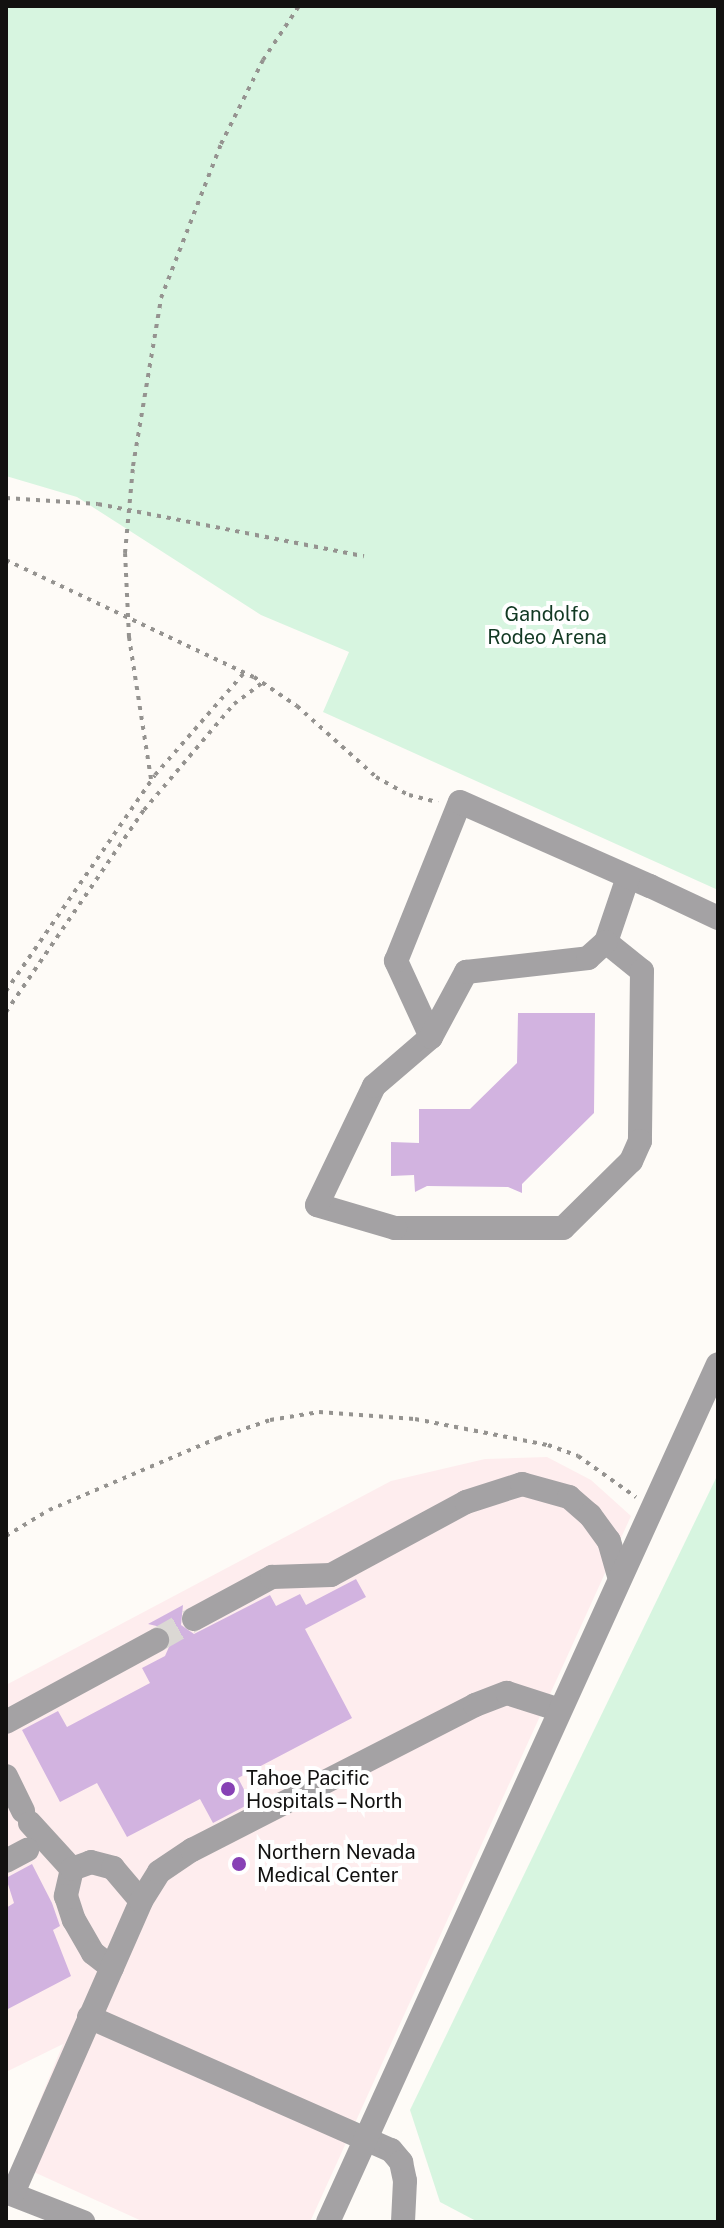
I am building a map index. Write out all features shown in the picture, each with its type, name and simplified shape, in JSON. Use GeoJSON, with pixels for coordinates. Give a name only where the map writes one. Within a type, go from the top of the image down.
{"type":"FeatureCollection","features":[{"type":"Feature","properties":{"kind":"street"},"geometry":{"type":"LineString","coordinates":[[431,1037],[396,961],[460,802],[718,918]]}},
{"type":"Feature","properties":{"kind":"street"},"geometry":{"type":"LineString","coordinates":[[606,942],[642,971],[640,1141],[631,1161],[563,1228],[395,1228],[317,1205],[374,1086],[431,1037],[466,972],[588,958],[606,942],[628,877]]}},
{"type":"Feature","properties":{"kind":"street"},"geometry":{"type":"LineString","coordinates":[[328,2222],[557,1709],[718,1364]]}},
{"type":"Feature","properties":{"kind":"street"},"geometry":{"type":"LineString","coordinates":[[194,1619],[272,1577],[331,1575],[466,1502],[522,1484],[569,1497],[590,1515],[609,1541],[619,1575]]}},
{"type":"Feature","properties":{"kind":"street"},"geometry":{"type":"LineString","coordinates":[[6,1722],[157,1640]]}},
{"type":"Feature","properties":{"kind":"street"},"geometry":{"type":"LineString","coordinates":[[83,2222],[10,2193],[141,1901],[159,1872],[192,1850],[475,1705],[507,1693],[557,1709]]}},
{"type":"Feature","properties":{"kind":"street"},"geometry":{"type":"LineString","coordinates":[[6,1776],[28,1838],[72,1869]]}},
{"type":"Feature","properties":{"kind":"street"},"geometry":{"type":"LineString","coordinates":[[72,1869],[91,1862],[113,1868],[141,1901]]}},
{"type":"Feature","properties":{"kind":"street"},"geometry":{"type":"LineString","coordinates":[[72,1869],[66,1896],[74,1920],[93,1953],[112,1968]]}},
{"type":"Feature","properties":{"kind":"street"},"geometry":{"type":"LineString","coordinates":[[89,2017],[391,2150],[401,2162],[407,2208],[403,2222]]}},
{"type":"Feature","properties":{"kind":"path"},"geometry":{"type":"LineString","coordinates":[[151,779],[127,617],[128,510],[141,412],[168,271],[235,117],[299,6]]}},
{"type":"Feature","properties":{"kind":"path"},"geometry":{"type":"LineString","coordinates":[[6,498],[128,510],[364,556]]}},
{"type":"Feature","properties":{"kind":"path"},"geometry":{"type":"LineString","coordinates":[[6,560],[263,682],[392,787],[430,802],[460,802]]}},
{"type":"Feature","properties":{"kind":"path"},"geometry":{"type":"LineString","coordinates":[[6,991],[151,779],[244,673]]}},
{"type":"Feature","properties":{"kind":"path"},"geometry":{"type":"LineString","coordinates":[[6,1012],[153,798],[234,704],[263,682]]}},
{"type":"Feature","properties":{"kind":"path"},"geometry":{"type":"LineString","coordinates":[[6,1536],[49,1510],[218,1438],[270,1420],[319,1412],[415,1419],[548,1445],[590,1464],[650,1509]]}},
{"type":"Feature","properties":{"kind":"shaded area","name":"Northern Nevada Medical Center"},"geometry":{"type":"Polygon","coordinates":[[[547,1457],[591,1480],[631,1516],[310,2222],[144,2222],[14,2163],[63,2044],[6,2072],[6,1685],[391,1481],[485,1459],[547,1457]]]}},
{"type":"Feature","properties":{"kind":"green space","name":"Gandolfo Rodeo Arena"},"geometry":{"type":"Polygon","coordinates":[[[6,6],[718,6],[718,890],[323,712],[349,652],[261,615],[77,497],[6,476],[6,6]]]}},
{"type":"Feature","properties":{"kind":"green space"},"geometry":{"type":"Polygon","coordinates":[[[718,1474],[718,2222],[478,2222],[440,2202],[410,2110],[718,1474]]]}},
{"type":"Feature","properties":{"kind":"building"},"geometry":{"type":"Polygon","coordinates":[[[518,1013],[595,1013],[594,1113],[522,1184],[522,1193],[508,1187],[427,1186],[415,1192],[414,1175],[391,1176],[391,1142],[419,1143],[419,1109],[470,1109],[517,1063],[518,1013]]]}},
{"type":"Feature","properties":{"kind":"building","name":"Northern Nevada Medical Center"},"geometry":{"type":"Polygon","coordinates":[[[356,1579],[366,1597],[305,1629],[352,1718],[238,1778],[251,1803],[213,1823],[200,1799],[127,1837],[97,1783],[60,1802],[22,1730],[58,1711],[67,1727],[150,1683],[142,1668],[165,1656],[172,1640],[165,1628],[148,1624],[183,1605],[181,1625],[194,1634],[270,1595],[276,1606],[300,1594],[306,1605],[356,1579]]]}},
{"type":"Feature","properties":{"kind":"building"},"geometry":{"type":"Polygon","coordinates":[[[32,1864],[52,1903],[60,1926],[53,1930],[71,1976],[6,2010],[6,1908],[14,1903],[6,1878],[32,1864]]]}},
{"type":"Feature","properties":{"kind":"tunnel"},"geometry":{"type":"LineString","coordinates":[[157,1640],[194,1619]]}},
{"type":"Feature","properties":{"kind":"place","name":"Tahoe Pacific Hospitals – North"},"geometry":{"type":"Point","coordinates":[228,1789]}},
{"type":"Feature","properties":{"kind":"place","name":"Northern Nevada Medical Center"},"geometry":{"type":"Point","coordinates":[239,1864]}}]}
